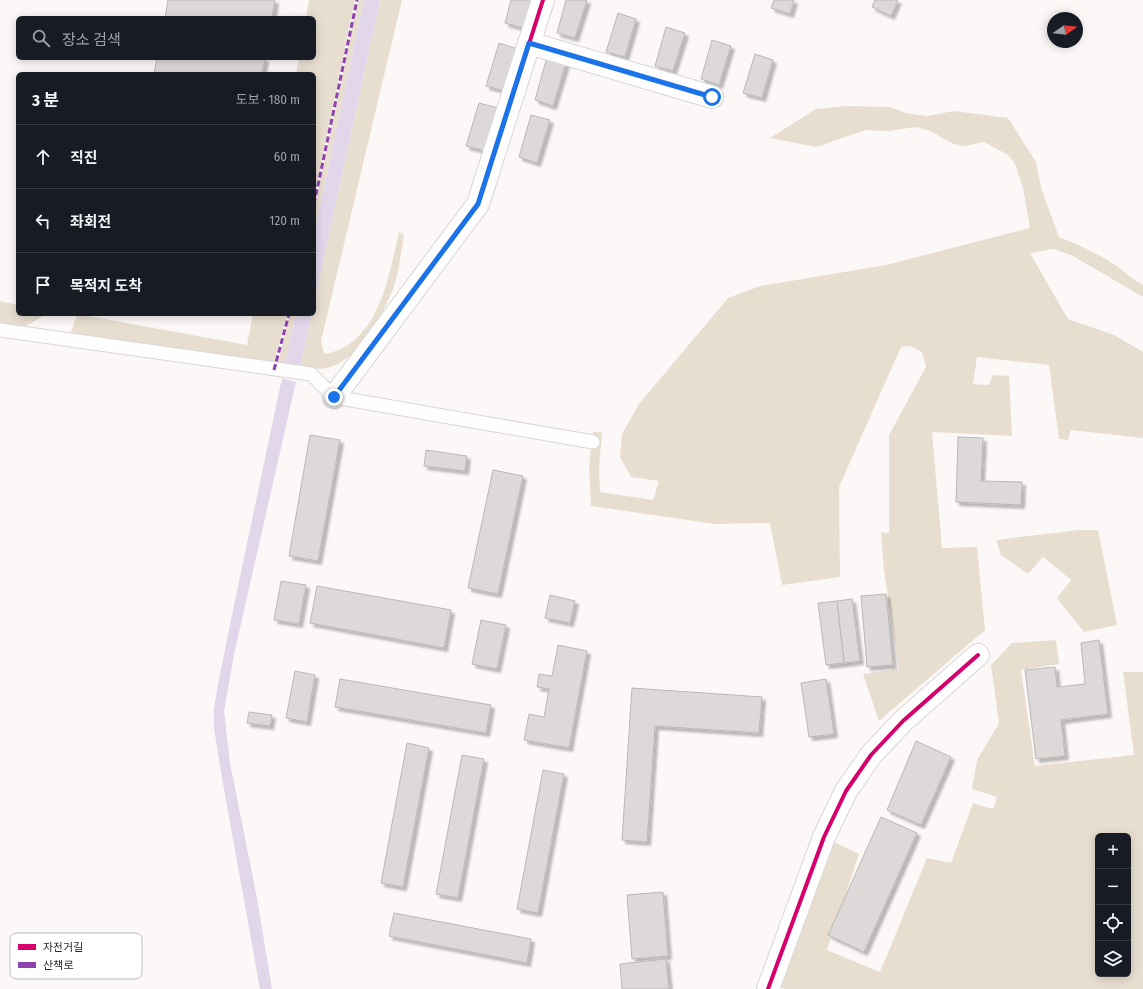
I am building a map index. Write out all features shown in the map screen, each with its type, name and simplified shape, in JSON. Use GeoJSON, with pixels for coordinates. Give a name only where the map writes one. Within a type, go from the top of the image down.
{"type":"FeatureCollection","features":[{"type":"Feature","properties":{"kind":"street"},"geometry":{"type":"LineString","coordinates":[[334,397],[478,204],[543,0]]}},
{"type":"Feature","properties":{"kind":"street"},"geometry":{"type":"LineString","coordinates":[[529,43],[712,97]]}},
{"type":"Feature","properties":{"kind":"street"},"geometry":{"type":"LineString","coordinates":[[768,989],[824,837],[846,791],[871,755],[903,722],[978,655]]}},
{"type":"Feature","properties":{"kind":"lane"},"geometry":{"type":"LineString","coordinates":[[0,330],[274,370],[311,374],[334,397],[593,442]]}},
{"type":"Feature","properties":{"kind":"shaded area"},"geometry":{"type":"Polygon","coordinates":[[[309,0],[355,0],[316,187],[316,72],[296,72],[299,60],[316,60],[316,16],[306,16],[309,0]]]}},
{"type":"Feature","properties":{"kind":"shaded area"},"geometry":{"type":"Polygon","coordinates":[[[358,0],[364,0],[316,226],[316,202],[358,0]]]}},
{"type":"Feature","properties":{"kind":"shaded area"},"geometry":{"type":"Polygon","coordinates":[[[364,0],[380,0],[316,295],[316,226],[364,0]]]}},
{"type":"Feature","properties":{"kind":"shaded area"},"geometry":{"type":"Polygon","coordinates":[[[380,0],[402,0],[321,341],[324,354],[342,348],[357,338],[369,323],[385,288],[399,232],[404,235],[395,283],[382,312],[368,336],[359,347],[349,357],[338,364],[327,368],[317,369],[300,367],[312,316],[316,316],[316,295],[380,0]]]}},
{"type":"Feature","properties":{"kind":"shaded area"},"geometry":{"type":"Polygon","coordinates":[[[848,106],[890,107],[906,113],[927,116],[954,111],[1008,118],[1036,162],[1042,191],[1059,237],[1104,258],[1143,285],[1143,297],[1073,256],[1054,249],[1030,253],[1068,319],[1114,335],[1143,352],[1143,438],[1071,430],[1068,440],[1059,439],[1049,365],[977,357],[973,384],[989,385],[993,375],[1009,376],[1012,436],[932,432],[942,548],[977,547],[985,630],[879,721],[863,674],[899,669],[884,571],[881,532],[889,533],[889,435],[926,367],[922,352],[911,346],[901,347],[839,487],[840,577],[782,585],[770,523],[715,524],[591,506],[589,466],[593,432],[602,432],[599,468],[600,492],[653,500],[659,481],[631,477],[620,457],[622,434],[639,404],[728,298],[760,286],[886,265],[1030,228],[1023,188],[1015,164],[1008,155],[984,142],[965,146],[954,144],[930,131],[916,127],[888,131],[866,130],[816,147],[770,138],[816,109],[848,106]]]}},
{"type":"Feature","properties":{"kind":"shaded area"},"geometry":{"type":"Polygon","coordinates":[[[0,301],[16,305],[16,316],[43,316],[24,327],[0,324],[0,301]]]}},
{"type":"Feature","properties":{"kind":"shaded area"},"geometry":{"type":"Polygon","coordinates":[[[76,316],[88,316],[247,345],[253,316],[286,316],[274,363],[70,335],[76,316]]]}},
{"type":"Feature","properties":{"kind":"shaded area"},"geometry":{"type":"Polygon","coordinates":[[[290,316],[296,316],[285,364],[278,363],[290,316]]]}},
{"type":"Feature","properties":{"kind":"shaded area"},"geometry":{"type":"Polygon","coordinates":[[[296,316],[312,316],[300,367],[285,364],[296,316]]]}},
{"type":"Feature","properties":{"kind":"shaded area"},"geometry":{"type":"Polygon","coordinates":[[[282,378],[296,382],[235,650],[224,711],[230,763],[257,898],[272,989],[260,989],[222,778],[214,728],[214,710],[233,610],[282,378]]]}},
{"type":"Feature","properties":{"kind":"shaded area"},"geometry":{"type":"Polygon","coordinates":[[[1079,530],[1098,530],[1117,625],[1084,632],[1057,598],[1071,580],[1043,557],[1028,574],[1001,555],[996,540],[1079,530]]]}},
{"type":"Feature","properties":{"kind":"shaded area"},"geometry":{"type":"Polygon","coordinates":[[[1056,640],[1059,664],[1021,670],[1035,766],[1134,755],[1123,672],[1143,672],[1143,989],[786,989],[777,987],[832,841],[859,854],[827,950],[880,972],[927,858],[951,863],[973,803],[993,809],[997,797],[972,789],[977,760],[999,723],[991,665],[1012,643],[1056,640]]]}},
{"type":"Feature","properties":{"kind":"building"},"geometry":{"type":"Polygon","coordinates":[[[168,0],[275,0],[272,16],[165,16],[168,0]]]}},
{"type":"Feature","properties":{"kind":"building"},"geometry":{"type":"Polygon","coordinates":[[[511,0],[532,0],[523,28],[505,23],[511,0]]]}},
{"type":"Feature","properties":{"kind":"building"},"geometry":{"type":"Polygon","coordinates":[[[566,0],[587,0],[575,38],[557,33],[566,0]]]}},
{"type":"Feature","properties":{"kind":"building"},"geometry":{"type":"Polygon","coordinates":[[[774,0],[794,0],[790,14],[771,8],[774,0]]]}},
{"type":"Feature","properties":{"kind":"building"},"geometry":{"type":"Polygon","coordinates":[[[875,0],[898,0],[891,16],[872,7],[875,0]]]}},
{"type":"Feature","properties":{"kind":"building"},"geometry":{"type":"Polygon","coordinates":[[[618,13],[636,19],[625,57],[606,52],[618,13]]]}},
{"type":"Feature","properties":{"kind":"building"},"geometry":{"type":"Polygon","coordinates":[[[666,27],[685,33],[673,71],[655,66],[666,27]]]}},
{"type":"Feature","properties":{"kind":"building"},"geometry":{"type":"Polygon","coordinates":[[[712,40],[731,46],[719,85],[701,79],[712,40]]]}},
{"type":"Feature","properties":{"kind":"building"},"geometry":{"type":"Polygon","coordinates":[[[499,43],[518,49],[505,91],[486,86],[499,43]]]}},
{"type":"Feature","properties":{"kind":"building"},"geometry":{"type":"Polygon","coordinates":[[[755,54],[773,60],[762,98],[743,93],[755,54]]]}},
{"type":"Feature","properties":{"kind":"building"},"geometry":{"type":"Polygon","coordinates":[[[547,57],[566,63],[553,106],[535,100],[547,57]]]}},
{"type":"Feature","properties":{"kind":"building"},"geometry":{"type":"Polygon","coordinates":[[[157,60],[265,60],[262,72],[154,72],[157,60]]]}},
{"type":"Feature","properties":{"kind":"building"},"geometry":{"type":"Polygon","coordinates":[[[479,103],[498,108],[485,151],[466,146],[479,103]]]}},
{"type":"Feature","properties":{"kind":"building"},"geometry":{"type":"Polygon","coordinates":[[[531,115],[550,120],[537,163],[519,157],[531,115]]]}},
{"type":"Feature","properties":{"kind":"building"},"geometry":{"type":"Polygon","coordinates":[[[310,435],[340,440],[318,561],[289,556],[310,435]]]}},
{"type":"Feature","properties":{"kind":"building"},"geometry":{"type":"Polygon","coordinates":[[[958,437],[983,438],[981,481],[1022,482],[1021,505],[956,502],[958,437]]]}},
{"type":"Feature","properties":{"kind":"building"},"geometry":{"type":"Polygon","coordinates":[[[426,450],[467,456],[465,471],[424,466],[426,450]]]}},
{"type":"Feature","properties":{"kind":"building"},"geometry":{"type":"Polygon","coordinates":[[[493,470],[523,476],[498,594],[468,588],[493,470]]]}},
{"type":"Feature","properties":{"kind":"building"},"geometry":{"type":"Polygon","coordinates":[[[281,581],[306,585],[299,624],[274,620],[281,581]]]}},
{"type":"Feature","properties":{"kind":"building"},"geometry":{"type":"Polygon","coordinates":[[[317,586],[451,610],[444,648],[310,623],[317,586]]]}},
{"type":"Feature","properties":{"kind":"building"},"geometry":{"type":"Polygon","coordinates":[[[886,594],[893,665],[867,667],[861,596],[886,594]]]}},
{"type":"Feature","properties":{"kind":"building"},"geometry":{"type":"Polygon","coordinates":[[[550,595],[575,601],[570,623],[545,618],[550,595]]]}},
{"type":"Feature","properties":{"kind":"building"},"geometry":{"type":"Polygon","coordinates":[[[852,599],[860,661],[844,663],[837,601],[852,599]]]}},
{"type":"Feature","properties":{"kind":"building"},"geometry":{"type":"Polygon","coordinates":[[[837,601],[844,663],[826,665],[818,603],[837,601]]]}},
{"type":"Feature","properties":{"kind":"building"},"geometry":{"type":"Polygon","coordinates":[[[481,620],[506,625],[497,669],[472,664],[481,620]]]}},
{"type":"Feature","properties":{"kind":"building"},"geometry":{"type":"Polygon","coordinates":[[[1099,640],[1108,714],[1061,720],[1065,756],[1036,759],[1025,670],[1055,667],[1057,687],[1085,684],[1081,643],[1099,640]]]}},
{"type":"Feature","properties":{"kind":"building"},"geometry":{"type":"Polygon","coordinates":[[[558,645],[587,651],[569,748],[524,740],[529,714],[544,717],[549,689],[537,687],[539,674],[552,676],[558,645]]]}},
{"type":"Feature","properties":{"kind":"building"},"geometry":{"type":"Polygon","coordinates":[[[295,671],[315,675],[307,722],[286,718],[295,671]]]}},
{"type":"Feature","properties":{"kind":"building"},"geometry":{"type":"Polygon","coordinates":[[[340,679],[491,705],[486,733],[335,707],[340,679]]]}},
{"type":"Feature","properties":{"kind":"building"},"geometry":{"type":"Polygon","coordinates":[[[826,679],[834,734],[809,737],[801,683],[826,679]]]}},
{"type":"Feature","properties":{"kind":"building"},"geometry":{"type":"Polygon","coordinates":[[[632,688],[762,697],[759,733],[655,726],[647,842],[622,840],[632,688]]]}},
{"type":"Feature","properties":{"kind":"building"},"geometry":{"type":"Polygon","coordinates":[[[249,712],[272,715],[270,726],[247,723],[249,712]]]}},
{"type":"Feature","properties":{"kind":"building"},"geometry":{"type":"Polygon","coordinates":[[[916,741],[951,757],[921,825],[887,810],[916,741]]]}},
{"type":"Feature","properties":{"kind":"building"},"geometry":{"type":"Polygon","coordinates":[[[407,743],[429,748],[403,887],[381,883],[407,743]]]}},
{"type":"Feature","properties":{"kind":"building"},"geometry":{"type":"Polygon","coordinates":[[[462,755],[484,759],[458,898],[436,894],[462,755]]]}},
{"type":"Feature","properties":{"kind":"building"},"geometry":{"type":"Polygon","coordinates":[[[543,770],[564,774],[538,913],[517,909],[543,770]]]}},
{"type":"Feature","properties":{"kind":"building"},"geometry":{"type":"Polygon","coordinates":[[[881,817],[917,833],[864,952],[828,935],[881,817]]]}},
{"type":"Feature","properties":{"kind":"building"},"geometry":{"type":"Polygon","coordinates":[[[663,892],[668,956],[632,959],[627,895],[663,892]]]}},
{"type":"Feature","properties":{"kind":"building"},"geometry":{"type":"Polygon","coordinates":[[[394,913],[531,939],[527,963],[389,936],[394,913]]]}},
{"type":"Feature","properties":{"kind":"building"},"geometry":{"type":"Polygon","coordinates":[[[666,959],[669,989],[622,989],[620,964],[666,959]]]}},
{"type":"Feature","properties":{"kind":"marked path"},"geometry":{"type":"LineString","coordinates":[[316,195],[357,0]]}},
{"type":"Feature","properties":{"kind":"marked path"},"geometry":{"type":"LineString","coordinates":[[274,370],[288,316]]}},
{"type":"Feature","properties":{"kind":"cycle path"},"geometry":{"type":"LineString","coordinates":[[334,397],[478,204],[543,0]]}},
{"type":"Feature","properties":{"kind":"cycle path"},"geometry":{"type":"LineString","coordinates":[[768,989],[824,837],[846,791],[871,755],[903,721],[978,655]]}},
{"type":"Feature","properties":{"kind":"route"},"geometry":{"type":"LineString","coordinates":[[334,397],[478,204],[529,43],[712,97]]}}]}
